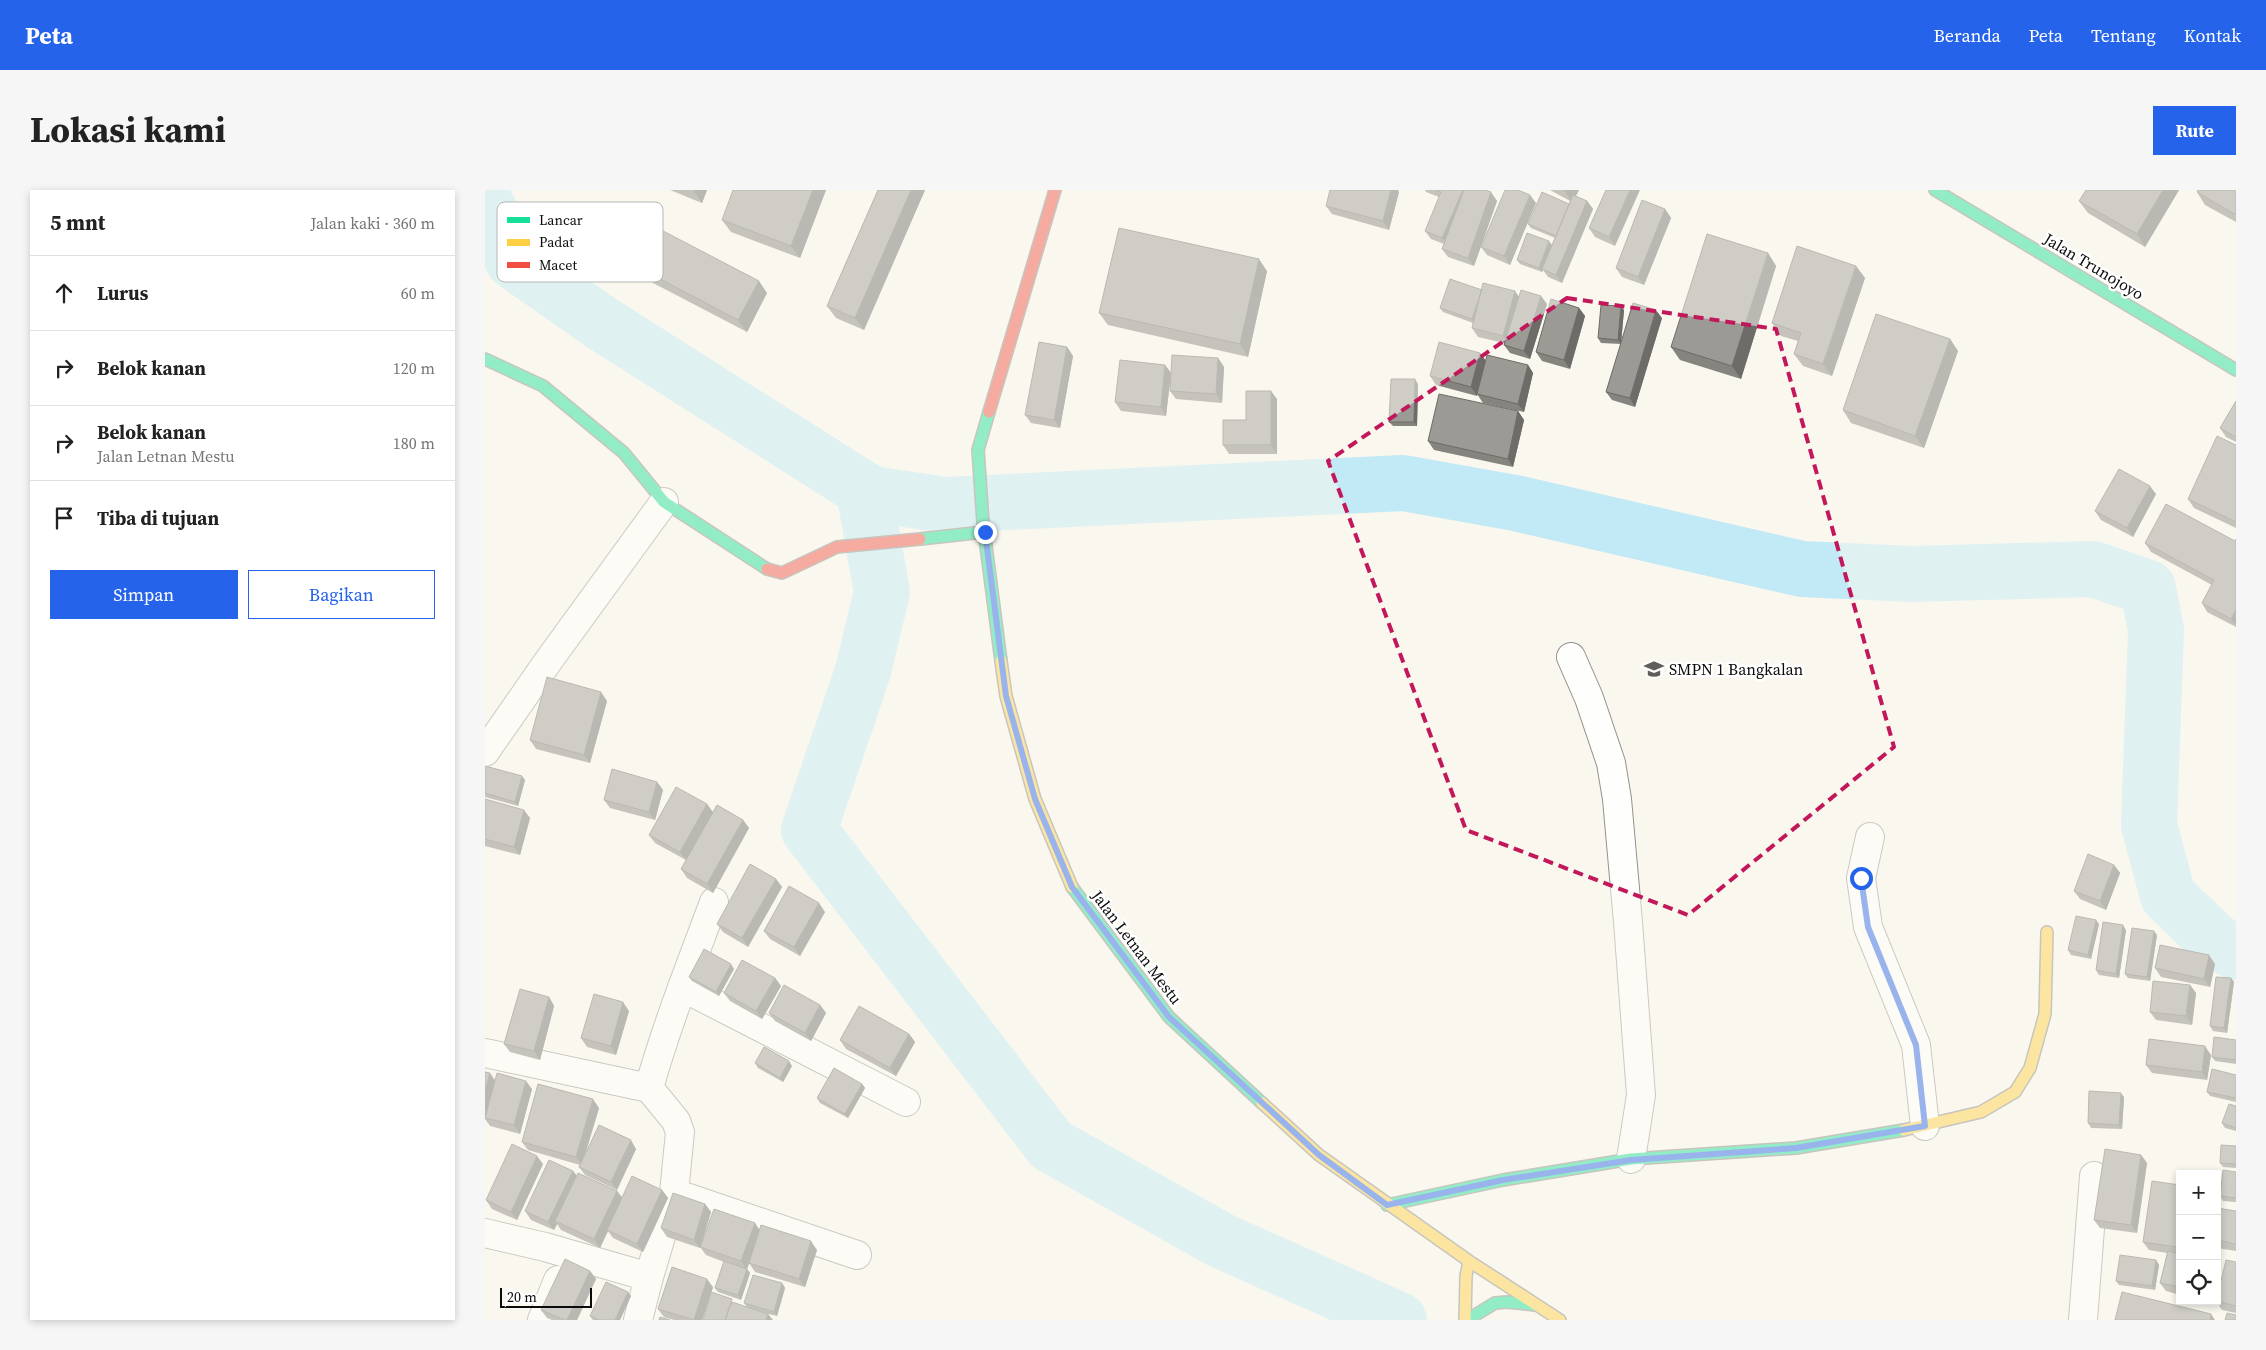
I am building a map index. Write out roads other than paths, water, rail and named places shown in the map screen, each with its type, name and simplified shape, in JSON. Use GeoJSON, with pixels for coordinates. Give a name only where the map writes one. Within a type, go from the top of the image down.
{"type":"FeatureCollection","features":[{"type":"Feature","properties":{"kind":"street","name":"Jalan Letnan Mestu"},"geometry":{"type":"LineString","coordinates":[[1055,190],[978,450],[984,528],[1006,696],[1035,799],[1072,887],[1169,1017],[1319,1155],[1387,1205],[1560,1320]]}},
{"type":"Feature","properties":{"kind":"street","name":"Jalan Trunojoyo"},"geometry":{"type":"LineString","coordinates":[[1935,190],[2236,370]]}},
{"type":"Feature","properties":{"kind":"street"},"geometry":{"type":"LineString","coordinates":[[485,359],[543,386],[624,453],[664,502],[753,562],[772,572],[781,573],[837,547],[895,542],[984,528]]}},
{"type":"Feature","properties":{"kind":"street"},"geometry":{"type":"LineString","coordinates":[[485,752],[549,660],[664,502]]}},
{"type":"Feature","properties":{"kind":"street"},"geometry":{"type":"LineString","coordinates":[[1571,657],[1589,698],[1611,763],[1617,799],[1641,1095],[1631,1160]]}},
{"type":"Feature","properties":{"kind":"street"},"geometry":{"type":"LineString","coordinates":[[1870,837],[1861,878],[1868,927],[1916,1045],[1925,1126]]}},
{"type":"Feature","properties":{"kind":"street"},"geometry":{"type":"LineString","coordinates":[[649,1088],[660,1049],[714,902]]}},
{"type":"Feature","properties":{"kind":"street"},"geometry":{"type":"LineString","coordinates":[[1387,1205],[1503,1180],[1631,1160],[1796,1148],[1925,1126],[1981,1112],[2015,1092],[2030,1068],[2045,1014],[2047,932]]}},
{"type":"Feature","properties":{"kind":"street"},"geometry":{"type":"LineString","coordinates":[[682,987],[906,1102]]}},
{"type":"Feature","properties":{"kind":"street"},"geometry":{"type":"LineString","coordinates":[[485,1053],[649,1088],[676,1121],[679,1132],[674,1193],[638,1320]]}},
{"type":"Feature","properties":{"kind":"street"},"geometry":{"type":"LineString","coordinates":[[2083,1320],[2094,1176]]}},
{"type":"Feature","properties":{"kind":"street"},"geometry":{"type":"LineString","coordinates":[[674,1193],[857,1255]]}},
{"type":"Feature","properties":{"kind":"street"},"geometry":{"type":"LineString","coordinates":[[485,1233],[545,1247],[649,1277]]}},
{"type":"Feature","properties":{"kind":"street"},"geometry":{"type":"LineString","coordinates":[[542,1320],[568,1255]]}},
{"type":"Feature","properties":{"kind":"street"},"geometry":{"type":"LineString","coordinates":[[1466,1320],[1466,1276],[1469,1261]]}},
{"type":"Feature","properties":{"kind":"street"},"geometry":{"type":"LineString","coordinates":[[1466,1320],[1495,1303],[1507,1302],[1536,1305]]}},
{"type":"Feature","properties":{"kind":"waterway"},"geometry":{"type":"LineString","coordinates":[[485,201],[497,227]]}},
{"type":"Feature","properties":{"kind":"waterway"},"geometry":{"type":"LineString","coordinates":[[543,282],[603,324],[871,494],[946,505],[1403,483],[1515,503],[1802,569],[1912,574],[2093,569],[2148,588],[2156,630],[2149,825],[2168,896],[2216,942],[2236,952]]}},
{"type":"Feature","properties":{"kind":"waterway"},"geometry":{"type":"LineString","coordinates":[[871,494],[866,502],[882,592],[863,671],[809,830],[1051,1145],[1222,1241],[1399,1320]]}},
{"type":"Feature","properties":{"kind":"place","name":"SMPN 1 Bangkalan"},"geometry":{"type":"Point","coordinates":[1654,669]}}]}
